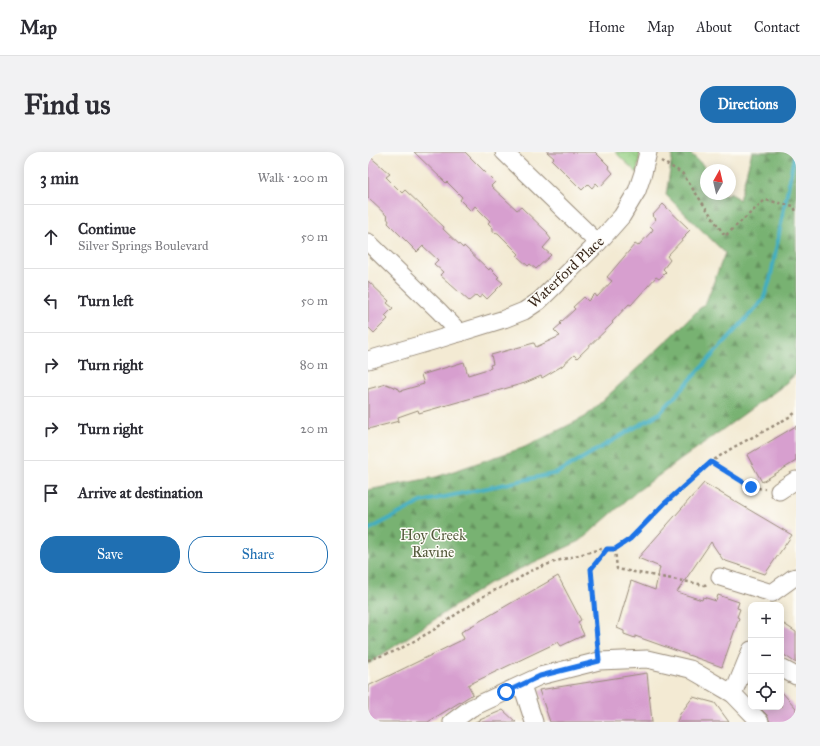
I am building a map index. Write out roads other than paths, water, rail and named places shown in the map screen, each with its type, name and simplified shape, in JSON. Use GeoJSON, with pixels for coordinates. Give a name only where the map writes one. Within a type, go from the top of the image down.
{"type":"FeatureCollection","features":[{"type":"Feature","properties":{"kind":"street"},"geometry":{"type":"LineString","coordinates":[[504,152],[598,243]]}},
{"type":"Feature","properties":{"kind":"street","name":"Waterford Place"},"geometry":{"type":"LineString","coordinates":[[368,360],[504,319],[524,311],[534,304],[551,290],[598,243],[622,216],[639,185],[648,153]]}},
{"type":"Feature","properties":{"kind":"street"},"geometry":{"type":"LineString","coordinates":[[368,242],[460,333]]}},
{"type":"Feature","properties":{"kind":"street"},"geometry":{"type":"LineString","coordinates":[[779,491],[796,480]]}},
{"type":"Feature","properties":{"kind":"street"},"geometry":{"type":"LineString","coordinates":[[720,577],[770,599],[796,577]]}},
{"type":"Feature","properties":{"kind":"street"},"geometry":{"type":"LineString","coordinates":[[733,694],[748,658]]}},
{"type":"Feature","properties":{"kind":"street"},"geometry":{"type":"LineString","coordinates":[[452,722],[471,708],[540,676],[599,661],[647,659],[690,669],[733,694],[760,722]]}},
{"type":"Feature","properties":{"kind":"street"},"geometry":{"type":"LineString","coordinates":[[784,670],[796,676]]}},
{"type":"Feature","properties":{"kind":"street"},"geometry":{"type":"LineString","coordinates":[[522,685],[534,722]]}},
{"type":"Feature","properties":{"kind":"waterway"},"geometry":{"type":"LineString","coordinates":[[368,530],[421,502],[557,473],[660,413],[763,300],[770,280],[795,152]]}},
{"type":"Feature","properties":{"kind":"park label","name":"Hoy Creek Ravine"},"geometry":{"type":"Point","coordinates":[433,544]}}]}
